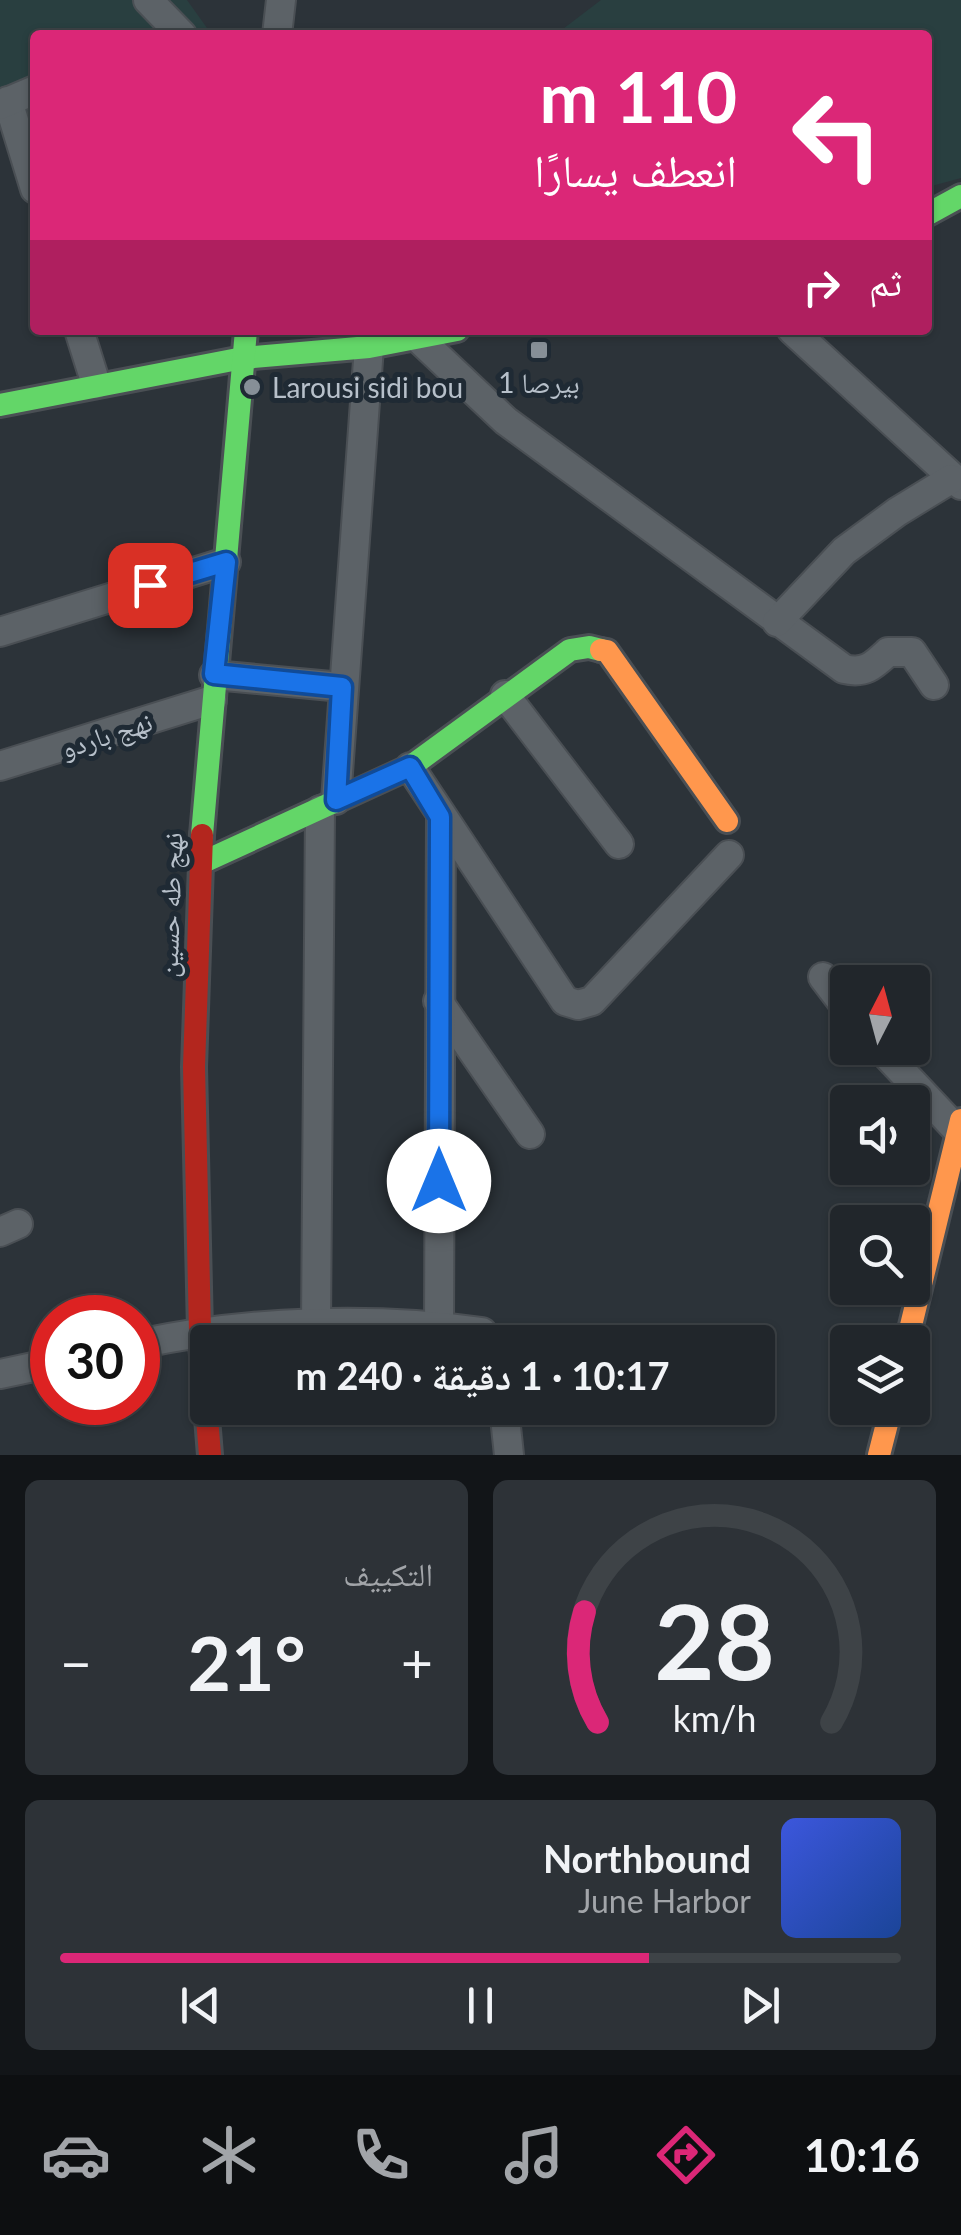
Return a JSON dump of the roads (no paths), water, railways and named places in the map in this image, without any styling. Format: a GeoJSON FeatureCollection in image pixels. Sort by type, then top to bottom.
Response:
{"type":"FeatureCollection","features":[{"type":"Feature","properties":{"kind":"street"},"geometry":{"type":"LineString","coordinates":[[148,0],[172,30]]}},
{"type":"Feature","properties":{"kind":"street"},"geometry":{"type":"LineString","coordinates":[[278,30],[281,0]]}},
{"type":"Feature","properties":{"kind":"street"},"geometry":{"type":"LineString","coordinates":[[30,92],[4,103],[30,175]]}},
{"type":"Feature","properties":{"kind":"street"},"geometry":{"type":"LineString","coordinates":[[932,212],[961,196]]}},
{"type":"Feature","properties":{"kind":"street"},"geometry":{"type":"LineString","coordinates":[[932,227],[961,224]]}},
{"type":"Feature","properties":{"kind":"street"},"geometry":{"type":"LineString","coordinates":[[81,335],[96,384]]}},
{"type":"Feature","properties":{"kind":"street","name":"نهج طه حسين"},"geometry":{"type":"LineString","coordinates":[[200,1325],[194,1067],[199,864],[245,335]]}},
{"type":"Feature","properties":{"kind":"street"},"geometry":{"type":"LineString","coordinates":[[0,405],[243,358],[369,348],[433,335]]}},
{"type":"Feature","properties":{"kind":"street"},"geometry":{"type":"LineString","coordinates":[[777,622],[844,551],[897,512],[956,482],[797,335]]}},
{"type":"Feature","properties":{"kind":"street"},"geometry":{"type":"LineString","coordinates":[[418,338],[506,421],[844,669],[857,672],[870,668],[888,652],[912,652],[934,685]]}},
{"type":"Feature","properties":{"kind":"street"},"geometry":{"type":"LineString","coordinates":[[316,1324],[328,805],[342,687],[369,348]]}},
{"type":"Feature","properties":{"kind":"street"},"geometry":{"type":"LineString","coordinates":[[0,632],[226,562]]}},
{"type":"Feature","properties":{"kind":"street"},"geometry":{"type":"LineString","coordinates":[[199,864],[410,767],[570,650],[589,647],[607,652],[728,820]]}},
{"type":"Feature","properties":{"kind":"street"},"geometry":{"type":"LineString","coordinates":[[213,687],[342,687]]}},
{"type":"Feature","properties":{"kind":"street","name":"نهج باردو"},"geometry":{"type":"LineString","coordinates":[[0,766],[213,687]]}},
{"type":"Feature","properties":{"kind":"street"},"geometry":{"type":"LineString","coordinates":[[504,695],[620,844]]}},
{"type":"Feature","properties":{"kind":"street"},"geometry":{"type":"LineString","coordinates":[[410,767],[565,1001],[578,1005],[592,1001],[729,855]]}},
{"type":"Feature","properties":{"kind":"street"},"geometry":{"type":"LineString","coordinates":[[439,1325],[440,817]]}},
{"type":"Feature","properties":{"kind":"street"},"geometry":{"type":"LineString","coordinates":[[823,976],[830,986]]}},
{"type":"Feature","properties":{"kind":"street"},"geometry":{"type":"LineString","coordinates":[[438,1001],[530,1134]]}},
{"type":"Feature","properties":{"kind":"street"},"geometry":{"type":"LineString","coordinates":[[898,1065],[960,1125],[910,1325]]}},
{"type":"Feature","properties":{"kind":"street"},"geometry":{"type":"LineString","coordinates":[[299,1325],[378,1325]]}},
{"type":"Feature","properties":{"kind":"street"},"geometry":{"type":"LineString","coordinates":[[160,1339],[190,1333]]}},
{"type":"Feature","properties":{"kind":"street"},"geometry":{"type":"LineString","coordinates":[[0,1374],[30,1367]]}},
{"type":"Feature","properties":{"kind":"street","name":"نهج طه حسين"},"geometry":{"type":"LineString","coordinates":[[208,1425],[210,1455]]}},
{"type":"Feature","properties":{"kind":"street"},"geometry":{"type":"LineString","coordinates":[[506,1425],[509,1455]]}},
{"type":"Feature","properties":{"kind":"street"},"geometry":{"type":"LineString","coordinates":[[886,1451],[889,1425]]}},
{"type":"Feature","properties":{"kind":"place","name":"بيرصا 1"},"geometry":{"type":"Point","coordinates":[539,350]}},
{"type":"Feature","properties":{"kind":"place","name":"Larousi sidi bou"},"geometry":{"type":"Point","coordinates":[252,387]}}]}
